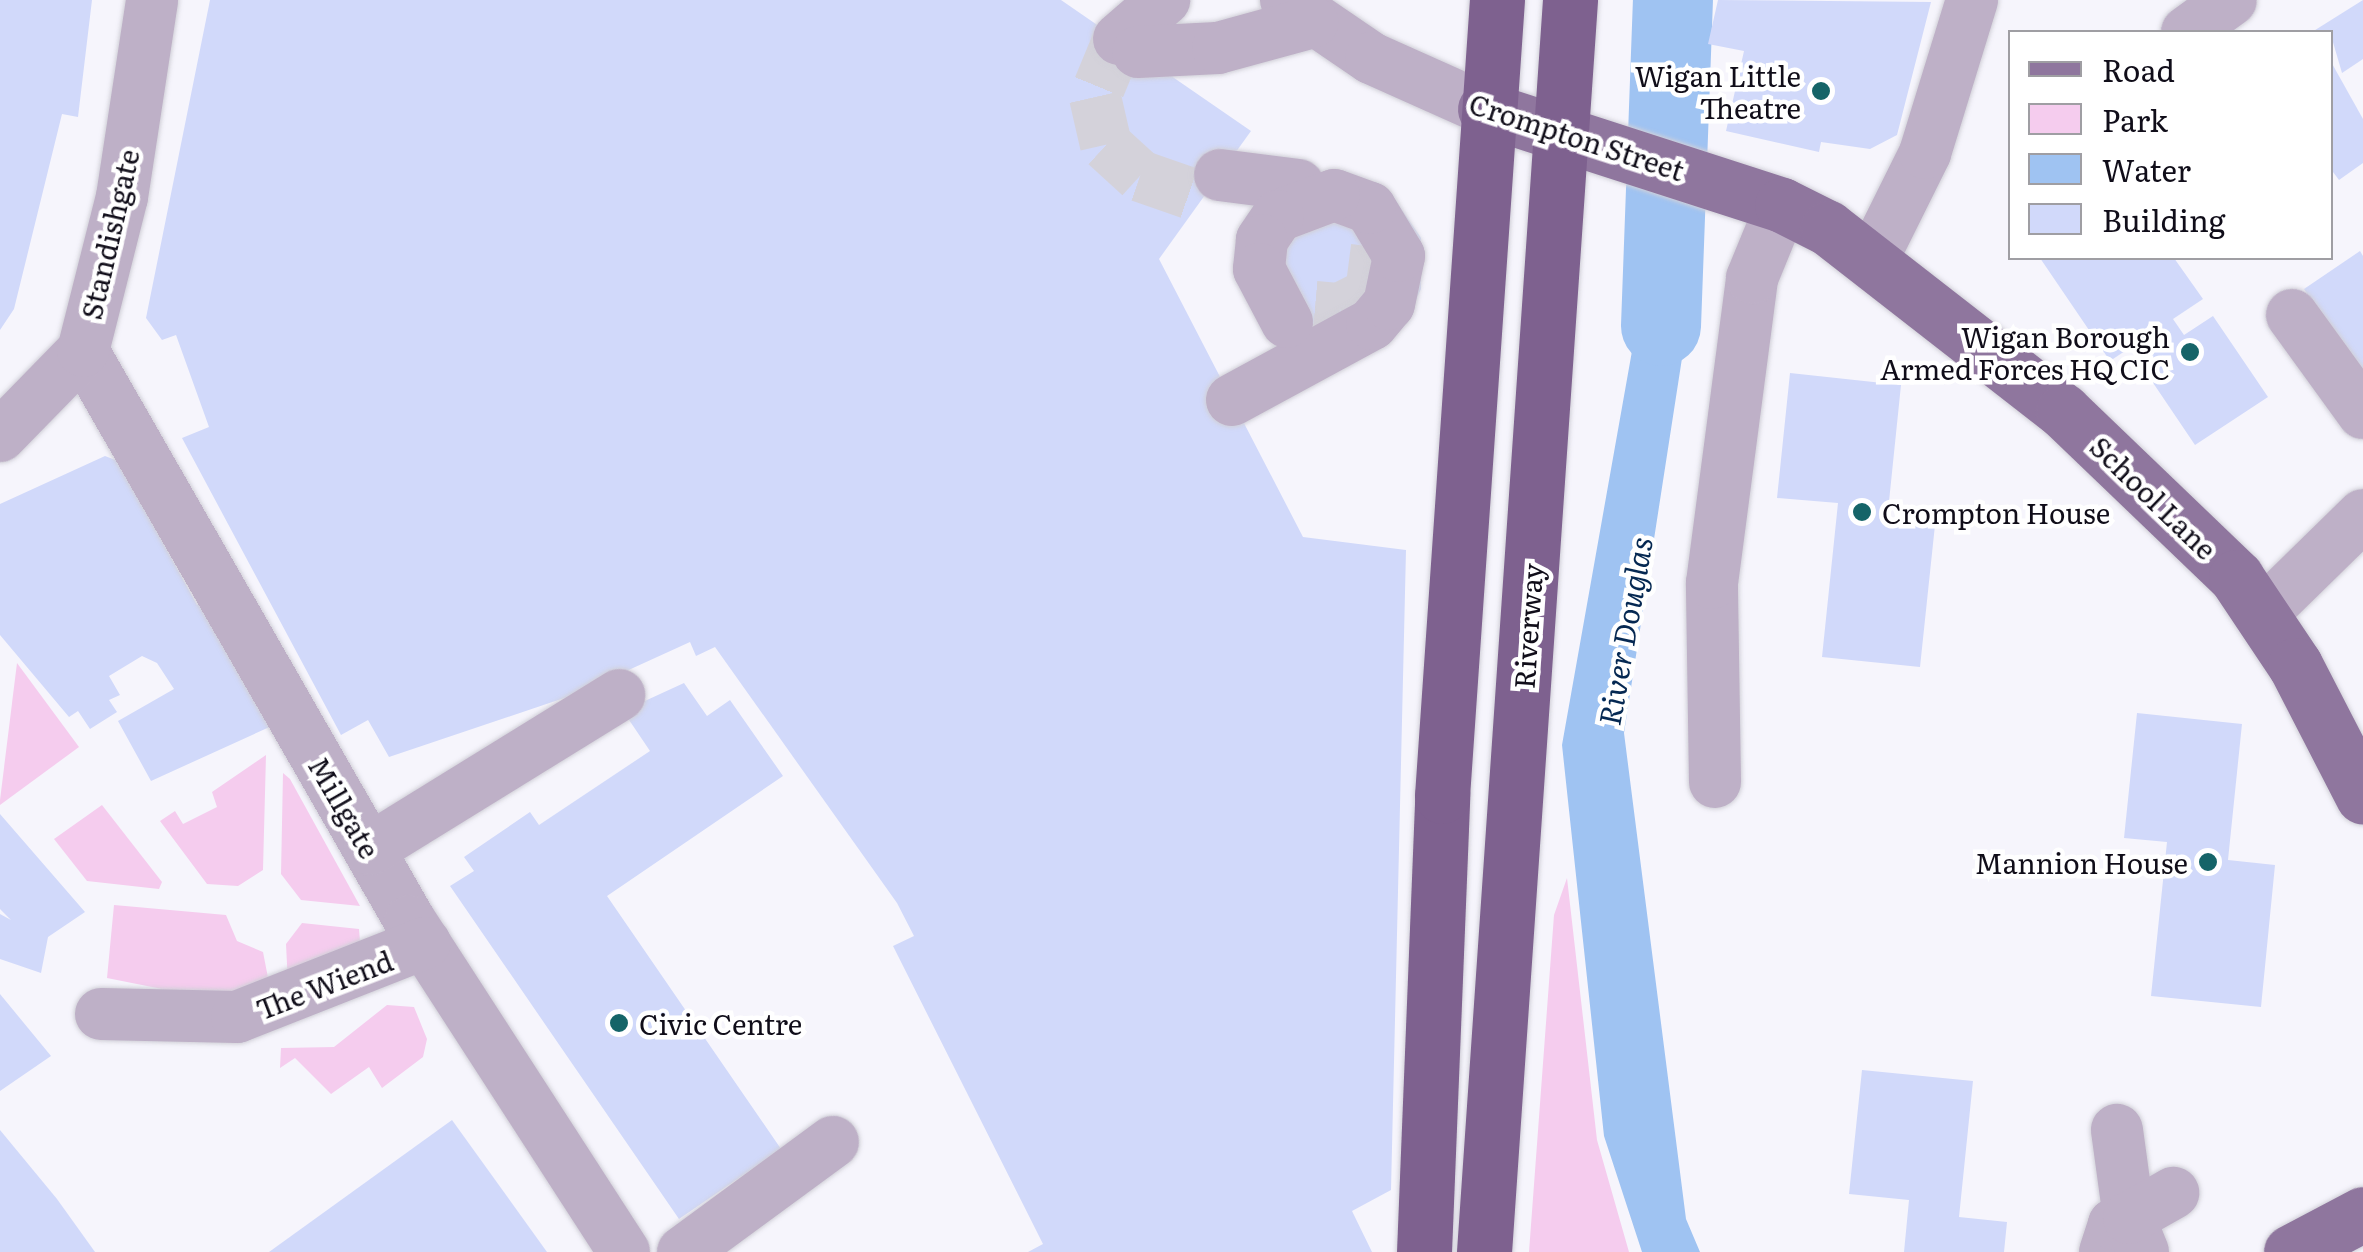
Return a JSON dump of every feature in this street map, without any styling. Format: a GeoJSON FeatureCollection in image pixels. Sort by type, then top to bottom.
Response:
{"type":"FeatureCollection","features":[{"type":"Feature","properties":{"kind":"highway"},"geometry":{"type":"LineString","coordinates":[[1424,1252],[1485,109],[1497,0]]}},
{"type":"Feature","properties":{"kind":"highway","name":"Riverway"},"geometry":{"type":"LineString","coordinates":[[1484,1252],[1570,0]]}},
{"type":"Feature","properties":{"kind":"main road","name":"Crompton Street"},"geometry":{"type":"LineString","coordinates":[[1485,109],[1782,204],[1871,262]]}},
{"type":"Feature","properties":{"kind":"main road","name":"School Lane"},"geometry":{"type":"LineString","coordinates":[[1871,262],[2063,411],[2201,538],[2263,613],[2363,797]]}},
{"type":"Feature","properties":{"kind":"main road"},"geometry":{"type":"LineString","coordinates":[[2290,1252],[2363,1214]]}},
{"type":"Feature","properties":{"kind":"street","name":"Standishgate"},"geometry":{"type":"LineString","coordinates":[[0,436],[82,351],[122,197],[152,0]]}},
{"type":"Feature","properties":{"kind":"street"},"geometry":{"type":"LineString","coordinates":[[1206,48],[1179,34],[1165,0],[1128,46],[1206,48],[1300,11]]}},
{"type":"Feature","properties":{"kind":"street"},"geometry":{"type":"LineString","coordinates":[[1871,262],[1925,152],[1972,0]]}},
{"type":"Feature","properties":{"kind":"street"},"geometry":{"type":"LineString","coordinates":[[2190,30],[2231,0]]}},
{"type":"Feature","properties":{"kind":"street","name":"Crompton Street"},"geometry":{"type":"LineString","coordinates":[[1300,11],[1485,109]]}},
{"type":"Feature","properties":{"kind":"street"},"geometry":{"type":"LineString","coordinates":[[1212,186],[1284,195]]}},
{"type":"Feature","properties":{"kind":"street"},"geometry":{"type":"LineString","coordinates":[[1226,388],[1372,324],[1389,304],[1399,256],[1370,208],[1334,195],[1278,216],[1262,240],[1260,269],[1301,315]]}},
{"type":"Feature","properties":{"kind":"street"},"geometry":{"type":"LineString","coordinates":[[1714,782],[1712,583],[1752,278],[1782,204]]}},
{"type":"Feature","properties":{"kind":"street"},"geometry":{"type":"LineString","coordinates":[[2292,315],[2363,412]]}},
{"type":"Feature","properties":{"kind":"street","name":"Millgate"},"geometry":{"type":"LineString","coordinates":[[82,351],[425,943],[624,1252]]}},
{"type":"Feature","properties":{"kind":"street"},"geometry":{"type":"LineString","coordinates":[[2263,613],[2363,515]]}},
{"type":"Feature","properties":{"kind":"street"},"geometry":{"type":"LineString","coordinates":[[370,849],[619,695]]}},
{"type":"Feature","properties":{"kind":"street","name":"The Wiend"},"geometry":{"type":"LineString","coordinates":[[101,1014],[237,1017],[425,943]]}},
{"type":"Feature","properties":{"kind":"street"},"geometry":{"type":"LineString","coordinates":[[2117,1130],[2138,1229]]}},
{"type":"Feature","properties":{"kind":"street"},"geometry":{"type":"LineString","coordinates":[[683,1252],[834,1142]]}},
{"type":"Feature","properties":{"kind":"green space"},"geometry":{"type":"Polygon","coordinates":[[[17,663],[79,747],[0,805],[0,800],[17,663]]]}},
{"type":"Feature","properties":{"kind":"green space"},"geometry":{"type":"Polygon","coordinates":[[[266,755],[263,870],[238,886],[207,884],[160,821],[175,811],[183,824],[217,807],[212,792],[266,755]]]}},
{"type":"Feature","properties":{"kind":"green space"},"geometry":{"type":"Polygon","coordinates":[[[283,773],[290,779],[360,906],[301,900],[281,874],[283,773]]]}},
{"type":"Feature","properties":{"kind":"green space"},"geometry":{"type":"Polygon","coordinates":[[[102,805],[162,882],[159,889],[87,881],[54,839],[102,805]]]}},
{"type":"Feature","properties":{"kind":"green space"},"geometry":{"type":"Polygon","coordinates":[[[1567,878],[1597,1140],[1629,1252],[1529,1252],[1554,915],[1567,878]]]}},
{"type":"Feature","properties":{"kind":"green space"},"geometry":{"type":"Polygon","coordinates":[[[114,905],[226,915],[237,941],[263,952],[270,988],[202,997],[107,978],[114,905]]]}},
{"type":"Feature","properties":{"kind":"green space"},"geometry":{"type":"Polygon","coordinates":[[[302,923],[359,929],[361,955],[288,984],[286,944],[302,923]]]}},
{"type":"Feature","properties":{"kind":"green space"},"geometry":{"type":"Polygon","coordinates":[[[387,1005],[414,1007],[427,1039],[423,1057],[382,1088],[369,1067],[331,1094],[295,1058],[280,1068],[281,1048],[334,1047],[387,1005]]]}},
{"type":"Feature","properties":{"kind":"water"},"geometry":{"type":"Polygon","coordinates":[[[1655,0],[1682,0],[1688,120],[1644,109],[1655,0]]]}},
{"type":"Feature","properties":{"kind":"water"},"geometry":{"type":"Polygon","coordinates":[[[1656,216],[1702,229],[1624,733],[1686,1219],[1700,1252],[1642,1252],[1604,1136],[1562,745],[1656,216]]]}},
{"type":"Feature","properties":{"kind":"building"},"geometry":{"type":"Polygon","coordinates":[[[0,0],[92,0],[78,117],[62,114],[14,309],[0,330],[0,0]]]}},
{"type":"Feature","properties":{"kind":"building"},"geometry":{"type":"Polygon","coordinates":[[[210,0],[1061,0],[1251,131],[1159,259],[1303,537],[1406,550],[1391,1190],[1352,1211],[1372,1252],[1028,1252],[1043,1244],[893,946],[914,936],[897,903],[715,647],[696,656],[690,642],[576,694],[389,757],[368,720],[341,735],[182,438],[209,427],[176,335],[162,340],[146,318],[210,0]]]}},
{"type":"Feature","properties":{"kind":"building","name":"Wigan Little Theatre"},"geometry":{"type":"Polygon","coordinates":[[[1718,0],[1931,2],[1897,135],[1870,149],[1821,142],[1819,152],[1726,131],[1744,51],[1708,44],[1718,0]]]}},
{"type":"Feature","properties":{"kind":"building"},"geometry":{"type":"Polygon","coordinates":[[[2363,0],[2363,59],[2342,73],[2333,30],[2315,30],[2363,0]]]}},
{"type":"Feature","properties":{"kind":"building"},"geometry":{"type":"Polygon","coordinates":[[[2333,65],[2363,119],[2363,163],[2339,180],[2333,172],[2333,65]]]}},
{"type":"Feature","properties":{"kind":"building"},"geometry":{"type":"Polygon","coordinates":[[[1392,195],[1421,238],[1421,289],[1410,312],[1321,351],[1252,237],[1392,195]]]}},
{"type":"Feature","properties":{"kind":"building"},"geometry":{"type":"Polygon","coordinates":[[[2360,251],[2363,256],[2363,377],[2304,289],[2360,251]]]}},
{"type":"Feature","properties":{"kind":"building","name":"Wigan Borough Armed Forces HQ CIC"},"geometry":{"type":"Polygon","coordinates":[[[2041,260],[2175,260],[2203,299],[2173,319],[2184,335],[2213,316],[2268,397],[2195,445],[2141,365],[2148,361],[2137,343],[2110,361],[2041,260]]]}},
{"type":"Feature","properties":{"kind":"building","name":"Crompton House"},"geometry":{"type":"Polygon","coordinates":[[[1790,373],[1901,385],[1887,521],[1935,525],[1920,667],[1822,657],[1838,503],[1777,498],[1790,373]]]}},
{"type":"Feature","properties":{"kind":"building"},"geometry":{"type":"Polygon","coordinates":[[[105,456],[118,461],[197,605],[209,602],[274,725],[151,781],[118,721],[174,689],[157,663],[142,656],[109,676],[120,695],[109,700],[117,712],[90,729],[78,711],[69,717],[0,635],[0,504],[105,456]]]}},
{"type":"Feature","properties":{"kind":"building","name":"Civic Centre"},"geometry":{"type":"Polygon","coordinates":[[[684,683],[707,716],[730,700],[783,776],[607,896],[781,1149],[679,1219],[450,886],[474,871],[464,857],[530,812],[539,825],[650,751],[623,711],[684,683]]]}},
{"type":"Feature","properties":{"kind":"building","name":"Mannion House"},"geometry":{"type":"Polygon","coordinates":[[[2137,713],[2242,724],[2228,860],[2275,865],[2261,1007],[2151,996],[2167,842],[2124,838],[2137,713]]]}},
{"type":"Feature","properties":{"kind":"building"},"geometry":{"type":"Polygon","coordinates":[[[0,814],[85,912],[48,937],[41,973],[0,959],[0,914],[11,920],[0,909],[0,814]]]}},
{"type":"Feature","properties":{"kind":"building"},"geometry":{"type":"Polygon","coordinates":[[[0,994],[51,1056],[0,1091],[0,994]]]}},
{"type":"Feature","properties":{"kind":"building"},"geometry":{"type":"Polygon","coordinates":[[[1862,1070],[1973,1081],[1959,1217],[2007,1222],[2004,1252],[1904,1252],[1909,1200],[1849,1194],[1862,1070]]]}},
{"type":"Feature","properties":{"kind":"building"},"geometry":{"type":"Polygon","coordinates":[[[452,1120],[547,1252],[269,1252],[452,1120]]]}},
{"type":"Feature","properties":{"kind":"building"},"geometry":{"type":"Polygon","coordinates":[[[0,1130],[57,1199],[95,1252],[0,1252],[0,1130]]]}},
{"type":"Feature","properties":{"kind":"waterway","name":"River Douglas"},"geometry":{"type":"LineString","coordinates":[[1661,326],[1673,0]]}},
{"type":"Feature","properties":{"kind":"tunnel"},"geometry":{"type":"LineString","coordinates":[[1119,39],[1095,97],[1106,145],[1140,176],[1203,198]]}},
{"type":"Feature","properties":{"kind":"tunnel"},"geometry":{"type":"LineString","coordinates":[[1315,307],[1340,309],[1371,293],[1377,247]]}},
{"type":"Feature","properties":{"kind":"place","name":"Wigan Little Theatre"},"geometry":{"type":"Point","coordinates":[1821,91]}},
{"type":"Feature","properties":{"kind":"place","name":"Wigan Borough Armed Forces HQ CIC"},"geometry":{"type":"Point","coordinates":[2190,352]}},
{"type":"Feature","properties":{"kind":"place","name":"Crompton House"},"geometry":{"type":"Point","coordinates":[1862,512]}},
{"type":"Feature","properties":{"kind":"place","name":"Mannion House"},"geometry":{"type":"Point","coordinates":[2208,862]}},
{"type":"Feature","properties":{"kind":"place","name":"Civic Centre"},"geometry":{"type":"Point","coordinates":[619,1023]}}]}
